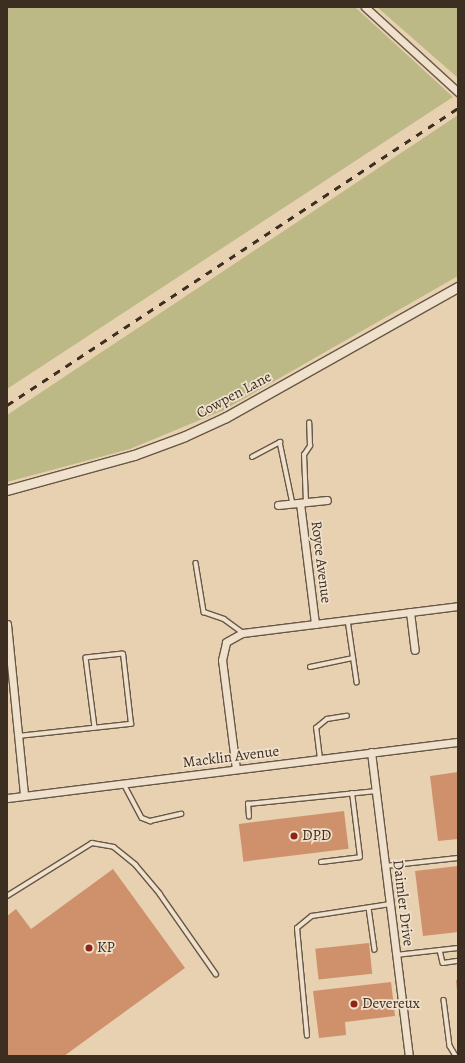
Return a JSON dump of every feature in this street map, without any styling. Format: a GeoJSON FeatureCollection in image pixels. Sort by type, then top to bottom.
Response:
{"type":"FeatureCollection","features":[{"type":"Feature","properties":{"kind":"street"},"geometry":{"type":"LineString","coordinates":[[365,7],[458,92]]}},
{"type":"Feature","properties":{"kind":"street","name":"Cowpen Lane"},"geometry":{"type":"LineString","coordinates":[[7,490],[134,455],[184,436],[226,417],[458,287]]}},
{"type":"Feature","properties":{"kind":"street","name":"Royce Avenue"},"geometry":{"type":"LineString","coordinates":[[278,505],[327,500]]}},
{"type":"Feature","properties":{"kind":"street","name":"Royce Avenue"},"geometry":{"type":"LineString","coordinates":[[300,503],[315,624]]}},
{"type":"Feature","properties":{"kind":"street","name":"Royce Avenue"},"geometry":{"type":"LineString","coordinates":[[236,770],[222,660],[226,642],[242,633],[458,606]]}},
{"type":"Feature","properties":{"kind":"street"},"geometry":{"type":"LineString","coordinates":[[410,612],[415,650]]}},
{"type":"Feature","properties":{"kind":"street"},"geometry":{"type":"LineString","coordinates":[[7,624],[24,795]]}},
{"type":"Feature","properties":{"kind":"street","name":"Macklin Avenue"},"geometry":{"type":"LineString","coordinates":[[7,798],[458,742]]}},
{"type":"Feature","properties":{"kind":"street","name":"Daimler Drive"},"geometry":{"type":"LineString","coordinates":[[371,752],[409,1056]]}},
{"type":"Feature","properties":{"kind":"lane"},"geometry":{"type":"LineString","coordinates":[[300,503],[304,455],[310,446],[309,422]]}},
{"type":"Feature","properties":{"kind":"lane"},"geometry":{"type":"LineString","coordinates":[[252,457],[280,442],[300,503]]}},
{"type":"Feature","properties":{"kind":"lane"},"geometry":{"type":"LineString","coordinates":[[196,563],[204,612],[224,619],[242,633]]}},
{"type":"Feature","properties":{"kind":"lane"},"geometry":{"type":"LineString","coordinates":[[348,620],[357,682]]}},
{"type":"Feature","properties":{"kind":"lane"},"geometry":{"type":"LineString","coordinates":[[18,736],[95,728],[131,724],[123,654],[86,658],[95,728]]}},
{"type":"Feature","properties":{"kind":"lane"},"geometry":{"type":"LineString","coordinates":[[310,667],[354,658]]}},
{"type":"Feature","properties":{"kind":"lane"},"geometry":{"type":"LineString","coordinates":[[320,759],[316,728],[327,719],[347,716]]}},
{"type":"Feature","properties":{"kind":"lane"},"geometry":{"type":"LineString","coordinates":[[123,783],[142,818],[150,821],[181,814]]}},
{"type":"Feature","properties":{"kind":"lane"},"geometry":{"type":"LineString","coordinates":[[249,818],[248,804],[376,791]]}},
{"type":"Feature","properties":{"kind":"lane"},"geometry":{"type":"LineString","coordinates":[[320,862],[360,857],[352,793]]}},
{"type":"Feature","properties":{"kind":"lane"},"geometry":{"type":"LineString","coordinates":[[7,896],[92,843],[114,847],[141,871],[216,974]]}},
{"type":"Feature","properties":{"kind":"lane"},"geometry":{"type":"LineString","coordinates":[[385,866],[458,858]]}},
{"type":"Feature","properties":{"kind":"lane"},"geometry":{"type":"LineString","coordinates":[[307,1036],[297,928],[312,916],[390,904]]}},
{"type":"Feature","properties":{"kind":"lane"},"geometry":{"type":"LineString","coordinates":[[369,908],[375,950]]}},
{"type":"Feature","properties":{"kind":"lane"},"geometry":{"type":"LineString","coordinates":[[396,955],[458,948]]}},
{"type":"Feature","properties":{"kind":"lane"},"geometry":{"type":"LineString","coordinates":[[440,950],[443,963],[458,961]]}},
{"type":"Feature","properties":{"kind":"lane"},"geometry":{"type":"LineString","coordinates":[[444,1000],[450,1046],[456,1056]]}},
{"type":"Feature","properties":{"kind":"shaded area"},"geometry":{"type":"Polygon","coordinates":[[[7,7],[355,7],[453,97],[7,389],[7,7]]]}},
{"type":"Feature","properties":{"kind":"shaded area"},"geometry":{"type":"Polygon","coordinates":[[[377,7],[458,7],[458,78],[377,7]]]}},
{"type":"Feature","properties":{"kind":"shaded area"},"geometry":{"type":"Polygon","coordinates":[[[458,115],[458,276],[224,410],[130,449],[7,482],[7,415],[458,115]]]}},
{"type":"Feature","properties":{"kind":"building"},"geometry":{"type":"Polygon","coordinates":[[[458,772],[458,839],[438,841],[430,776],[458,772]]]}},
{"type":"Feature","properties":{"kind":"building","name":"DPD"},"geometry":{"type":"Polygon","coordinates":[[[344,811],[349,849],[243,862],[239,824],[344,811]]]}},
{"type":"Feature","properties":{"kind":"building"},"geometry":{"type":"Polygon","coordinates":[[[458,866],[458,932],[423,936],[415,871],[458,866]]]}},
{"type":"Feature","properties":{"kind":"building","name":"KP"},"geometry":{"type":"Polygon","coordinates":[[[113,869],[185,968],[64,1056],[7,1056],[7,916],[16,909],[31,929],[113,869]]]}},
{"type":"Feature","properties":{"kind":"building","name":"Devereux"},"geometry":{"type":"Polygon","coordinates":[[[369,943],[372,974],[319,979],[315,949],[369,943]]]}},
{"type":"Feature","properties":{"kind":"building"},"geometry":{"type":"Polygon","coordinates":[[[456,980],[458,980],[458,991],[457,991],[456,980]]]}},
{"type":"Feature","properties":{"kind":"building","name":"Devereux"},"geometry":{"type":"Polygon","coordinates":[[[391,982],[395,1016],[345,1022],[346,1035],[319,1038],[313,991],[391,982]]]}},
{"type":"Feature","properties":{"kind":"railway"},"geometry":{"type":"LineString","coordinates":[[7,405],[458,108]]}},
{"type":"Feature","properties":{"kind":"place","name":"DPD"},"geometry":{"type":"Point","coordinates":[294,836]}},
{"type":"Feature","properties":{"kind":"place","name":"KP"},"geometry":{"type":"Point","coordinates":[89,948]}},
{"type":"Feature","properties":{"kind":"place","name":"Devereux"},"geometry":{"type":"Point","coordinates":[354,1004]}}]}
